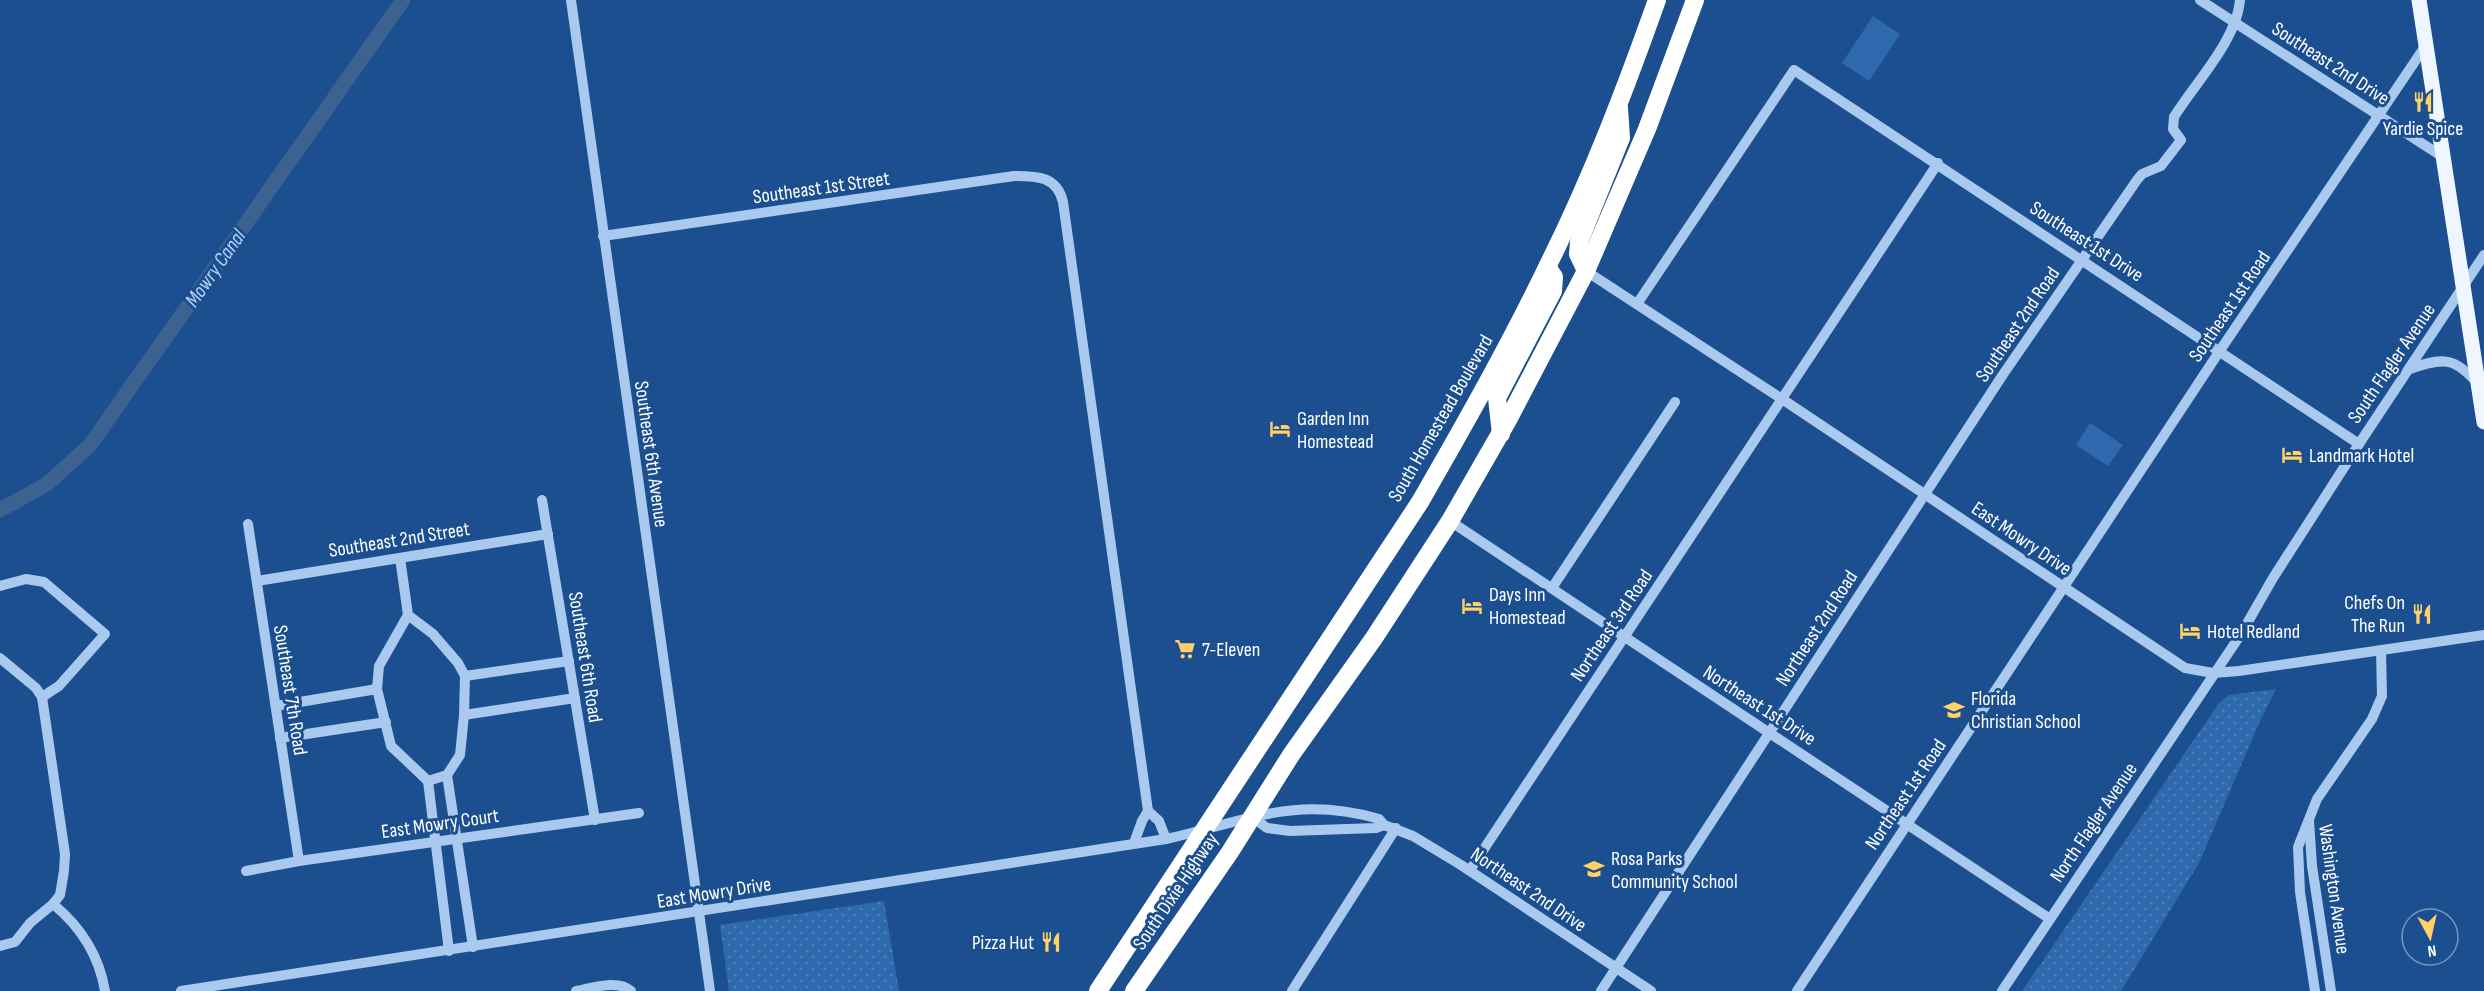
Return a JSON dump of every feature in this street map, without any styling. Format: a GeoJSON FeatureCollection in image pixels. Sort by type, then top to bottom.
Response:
{"type":"FeatureCollection","features":[{"type":"Feature","properties":{"kind":"highway","name":"South Homestead Boulevard"},"geometry":{"type":"LineString","coordinates":[[1205,829],[1420,502],[1498,364],[1586,183],[1657,0]]}},
{"type":"Feature","properties":{"kind":"highway"},"geometry":{"type":"LineString","coordinates":[[1252,817],[1292,755],[1374,638],[1450,520],[1500,434],[1586,271],[1651,119],[1695,0]]}},
{"type":"Feature","properties":{"kind":"highway"},"geometry":{"type":"LineString","coordinates":[[1586,271],[1578,254],[1579,242],[1622,138],[1618,103]]}},
{"type":"Feature","properties":{"kind":"highway"},"geometry":{"type":"LineString","coordinates":[[1500,434],[1497,398],[1552,291],[1554,277],[1547,267]]}},
{"type":"Feature","properties":{"kind":"highway","name":"South Dixie Highway"},"geometry":{"type":"LineString","coordinates":[[1136,990],[1252,817]]}},
{"type":"Feature","properties":{"kind":"highway","name":"South Dixie Highway"},"geometry":{"type":"LineString","coordinates":[[1098,991],[1205,829]]}},
{"type":"Feature","properties":{"kind":"main road"},"geometry":{"type":"LineString","coordinates":[[2419,0],[2484,422]]}},
{"type":"Feature","properties":{"kind":"street","name":"Southeast 6th Avenue"},"geometry":{"type":"LineString","coordinates":[[571,0],[710,991]]}},
{"type":"Feature","properties":{"kind":"street","name":"Southeast 2nd Drive"},"geometry":{"type":"LineString","coordinates":[[2200,0],[2443,157]]}},
{"type":"Feature","properties":{"kind":"street","name":"Southeast 2nd Road"},"geometry":{"type":"LineString","coordinates":[[1925,495],[2002,376],[2137,180],[2142,174],[2161,166],[2181,140],[2173,129],[2174,117],[2235,23],[2240,0]]}},
{"type":"Feature","properties":{"kind":"street","name":"Southeast 1st Road"},"geometry":{"type":"LineString","coordinates":[[2065,588],[2219,352],[2426,45]]}},
{"type":"Feature","properties":{"kind":"street","name":"Southeast 1st Drive"},"geometry":{"type":"LineString","coordinates":[[1637,304],[1794,70],[1938,163],[2359,444]]}},
{"type":"Feature","properties":{"kind":"street","name":"Northeast 3rd Road"},"geometry":{"type":"LineString","coordinates":[[1470,870],[1938,163]]}},
{"type":"Feature","properties":{"kind":"street","name":"Southeast 1st Street"},"geometry":{"type":"LineString","coordinates":[[603,236],[1014,176],[1044,177],[1057,187],[1063,202],[1148,811]]}},
{"type":"Feature","properties":{"kind":"street","name":"South Flagler Avenue"},"geometry":{"type":"LineString","coordinates":[[2213,673],[2241,634],[2273,578],[2484,255]]}},
{"type":"Feature","properties":{"kind":"street","name":"East Mowry Drive"},"geometry":{"type":"LineString","coordinates":[[1586,271],[2184,668],[2213,673],[2484,634]]}},
{"type":"Feature","properties":{"kind":"street"},"geometry":{"type":"LineString","coordinates":[[2410,369],[2434,361],[2448,361],[2464,368],[2478,384]]}},
{"type":"Feature","properties":{"kind":"street"},"geometry":{"type":"LineString","coordinates":[[1552,588],[1675,402]]}},
{"type":"Feature","properties":{"kind":"street","name":"Northeast 2nd Road"},"geometry":{"type":"LineString","coordinates":[[1601,991],[1925,495]]}},
{"type":"Feature","properties":{"kind":"street","name":"Southeast 6th Road"},"geometry":{"type":"LineString","coordinates":[[542,500],[595,820]]}},
{"type":"Feature","properties":{"kind":"street","name":"Northeast 1st Drive"},"geometry":{"type":"LineString","coordinates":[[1450,520],[2050,920]]}},
{"type":"Feature","properties":{"kind":"street","name":"Southeast 7th Road"},"geometry":{"type":"LineString","coordinates":[[248,524],[299,861]]}},
{"type":"Feature","properties":{"kind":"street","name":"Southeast 2nd Street"},"geometry":{"type":"LineString","coordinates":[[257,581],[548,534]]}},
{"type":"Feature","properties":{"kind":"street"},"geometry":{"type":"LineString","coordinates":[[400,558],[408,615],[379,666],[377,689],[392,746],[428,781],[449,951]]}},
{"type":"Feature","properties":{"kind":"street"},"geometry":{"type":"LineString","coordinates":[[0,586],[26,579],[44,582],[105,634],[59,686],[42,697]]}},
{"type":"Feature","properties":{"kind":"street","name":"Northeast 1st Road"},"geometry":{"type":"LineString","coordinates":[[1797,991],[2065,588]]}},
{"type":"Feature","properties":{"kind":"street"},"geometry":{"type":"LineString","coordinates":[[408,615],[433,634],[458,663],[465,676],[460,755],[447,775],[428,781]]}},
{"type":"Feature","properties":{"kind":"street"},"geometry":{"type":"LineString","coordinates":[[2309,817],[2328,780],[2372,719],[2382,696],[2381,650]]}},
{"type":"Feature","properties":{"kind":"street"},"geometry":{"type":"LineString","coordinates":[[0,658],[36,687],[42,697],[65,854],[60,895],[53,904],[30,923],[15,942],[0,946]]}},
{"type":"Feature","properties":{"kind":"street"},"geometry":{"type":"LineString","coordinates":[[465,676],[569,661]]}},
{"type":"Feature","properties":{"kind":"street","name":"North Flagler Avenue"},"geometry":{"type":"LineString","coordinates":[[2002,991],[2213,673]]}},
{"type":"Feature","properties":{"kind":"street"},"geometry":{"type":"LineString","coordinates":[[276,706],[377,689]]}},
{"type":"Feature","properties":{"kind":"street"},"geometry":{"type":"LineString","coordinates":[[464,715],[575,698]]}},
{"type":"Feature","properties":{"kind":"street"},"geometry":{"type":"LineString","coordinates":[[280,738],[386,722]]}},
{"type":"Feature","properties":{"kind":"street"},"geometry":{"type":"LineString","coordinates":[[447,775],[473,947]]}},
{"type":"Feature","properties":{"kind":"street","name":"Northeast 2nd Drive"},"geometry":{"type":"LineString","coordinates":[[1252,817],[1290,809],[1329,808],[1379,819],[1384,825]]}},
{"type":"Feature","properties":{"kind":"street"},"geometry":{"type":"LineString","coordinates":[[1134,843],[1142,820],[1148,811],[1159,821],[1166,838]]}},
{"type":"Feature","properties":{"kind":"street","name":"East Mowry Court"},"geometry":{"type":"LineString","coordinates":[[246,871],[299,861],[639,813]]}},
{"type":"Feature","properties":{"kind":"street","name":"East Mowry Drive"},"geometry":{"type":"LineString","coordinates":[[181,991],[699,913],[1166,838],[1252,817]]}},
{"type":"Feature","properties":{"kind":"street","name":"Northeast 2nd Drive"},"geometry":{"type":"LineString","coordinates":[[1252,817],[1267,828],[1290,831],[1376,828],[1384,825],[1396,828],[1470,870],[1651,991]]}},
{"type":"Feature","properties":{"kind":"street","name":"Washington Avenue"},"geometry":{"type":"LineString","coordinates":[[2309,817],[2298,847],[2298,868],[2315,991]]}},
{"type":"Feature","properties":{"kind":"street","name":"Washington Avenue"},"geometry":{"type":"LineString","coordinates":[[2309,817],[2312,866],[2331,991]]}},
{"type":"Feature","properties":{"kind":"street"},"geometry":{"type":"LineString","coordinates":[[1292,991],[1396,828]]}},
{"type":"Feature","properties":{"kind":"street"},"geometry":{"type":"LineString","coordinates":[[53,904],[85,937],[103,980],[105,991]]}},
{"type":"Feature","properties":{"kind":"street"},"geometry":{"type":"LineString","coordinates":[[576,991],[617,985],[627,987],[631,991]]}},
{"type":"Feature","properties":{"kind":"shaded area"},"geometry":{"type":"Polygon","coordinates":[[[1873,16],[1900,34],[1869,81],[1842,63],[1873,16]]]}},
{"type":"Feature","properties":{"kind":"shaded area"},"geometry":{"type":"Polygon","coordinates":[[[2090,423],[2123,445],[2108,466],[2076,445],[2090,423]]]}},
{"type":"Feature","properties":{"kind":"shaded area"},"geometry":{"type":"Polygon","coordinates":[[[2276,689],[2199,863],[2121,991],[2022,991],[2219,703],[2229,695],[2276,689]]]}},
{"type":"Feature","properties":{"kind":"shaded area"},"geometry":{"type":"Polygon","coordinates":[[[884,901],[899,991],[729,991],[720,925],[884,901]]]}},
{"type":"Feature","properties":{"kind":"waterway","name":"Mowry Canal"},"geometry":{"type":"LineString","coordinates":[[0,510],[47,484],[90,445],[403,0]]}},
{"type":"Feature","properties":{"kind":"place","name":"Yardie Spice"},"geometry":{"type":"Point","coordinates":[2423,102]}},
{"type":"Feature","properties":{"kind":"place","name":"Garden Inn Homestead"},"geometry":{"type":"Point","coordinates":[1280,429]}},
{"type":"Feature","properties":{"kind":"place","name":"Landmark Hotel"},"geometry":{"type":"Point","coordinates":[2292,455]}},
{"type":"Feature","properties":{"kind":"place","name":"Days Inn Homestead"},"geometry":{"type":"Point","coordinates":[1472,606]}},
{"type":"Feature","properties":{"kind":"place","name":"Chefs On The Run"},"geometry":{"type":"Point","coordinates":[2422,614]}},
{"type":"Feature","properties":{"kind":"place","name":"Hotel Redland"},"geometry":{"type":"Point","coordinates":[2190,631]}},
{"type":"Feature","properties":{"kind":"place","name":"7-Eleven"},"geometry":{"type":"Point","coordinates":[1185,649]}},
{"type":"Feature","properties":{"kind":"place","name":"Florida Christian School"},"geometry":{"type":"Point","coordinates":[1954,710]}},
{"type":"Feature","properties":{"kind":"place","name":"Rosa Parks Community School"},"geometry":{"type":"Point","coordinates":[1594,869]}},
{"type":"Feature","properties":{"kind":"place","name":"Pizza Hut"},"geometry":{"type":"Point","coordinates":[1051,942]}}]}
